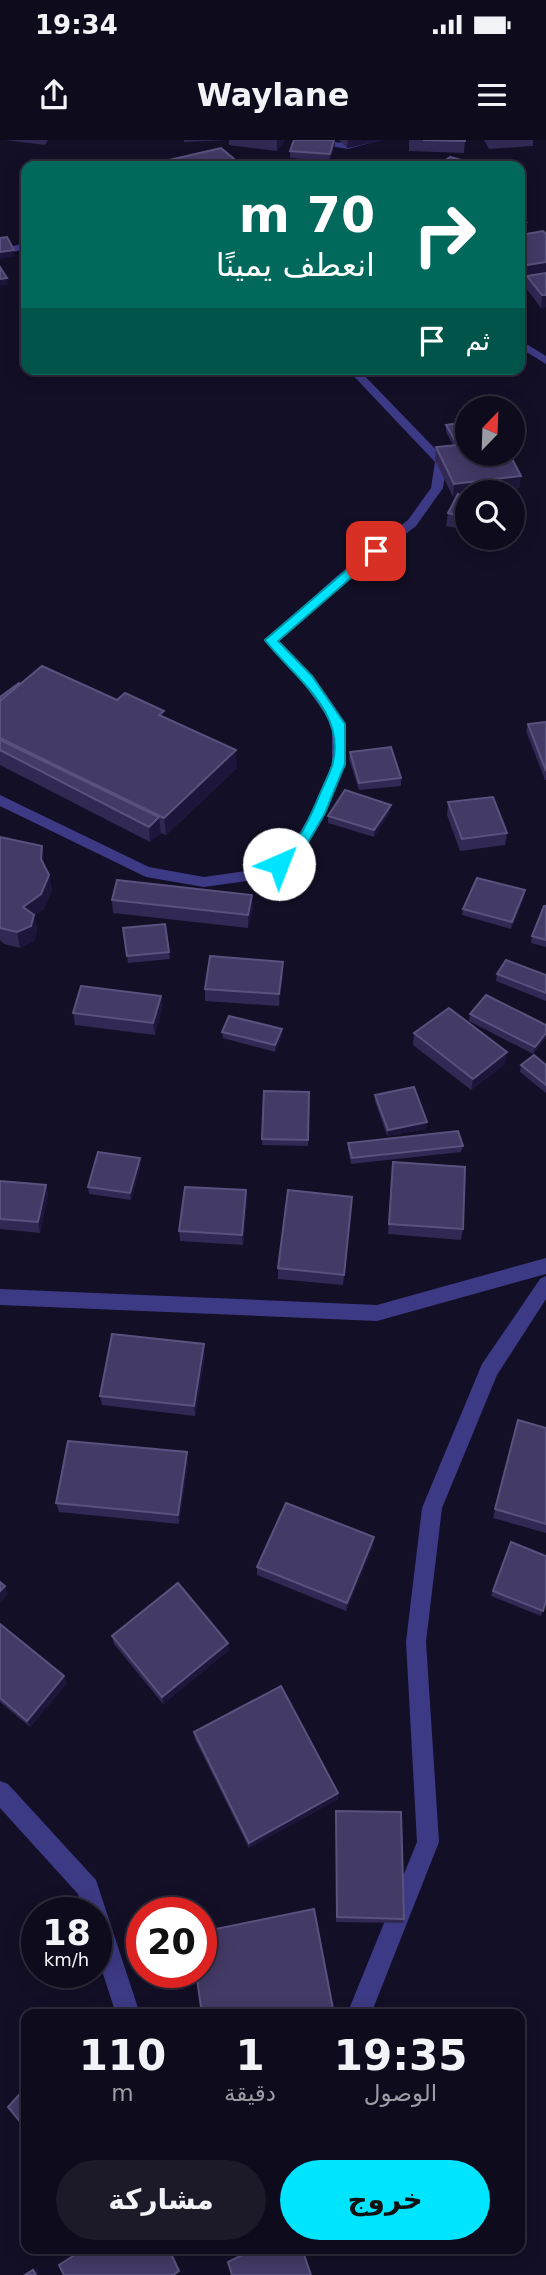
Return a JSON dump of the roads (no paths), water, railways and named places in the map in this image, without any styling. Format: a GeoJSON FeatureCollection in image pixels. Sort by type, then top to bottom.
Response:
{"type":"FeatureCollection","features":[{"type":"Feature","properties":{"kind":"street"},"geometry":{"type":"LineString","coordinates":[[298,140],[348,146],[376,140]]}},
{"type":"Feature","properties":{"kind":"street"},"geometry":{"type":"LineString","coordinates":[[0,251],[21,247]]}},
{"type":"Feature","properties":{"kind":"street"},"geometry":{"type":"LineString","coordinates":[[525,347],[546,361]]}},
{"type":"Feature","properties":{"kind":"street"},"geometry":{"type":"LineString","coordinates":[[0,800],[146,872],[204,882],[264,874],[294,855],[318,813],[339,764],[339,724],[308,679],[271,640],[341,579],[412,523],[437,488],[441,461],[358,375]]}},
{"type":"Feature","properties":{"kind":"street"},"geometry":{"type":"LineString","coordinates":[[0,1297],[377,1313],[546,1266]]}},
{"type":"Feature","properties":{"kind":"street"},"geometry":{"type":"LineString","coordinates":[[361,2009],[428,1842],[416,1642],[432,1508],[489,1370],[546,1284]]}},
{"type":"Feature","properties":{"kind":"street"},"geometry":{"type":"LineString","coordinates":[[0,1792],[88,1888],[91,1897]]}},
{"type":"Feature","properties":{"kind":"street"},"geometry":{"type":"LineString","coordinates":[[112,1964],[126,2009]]}}]}
